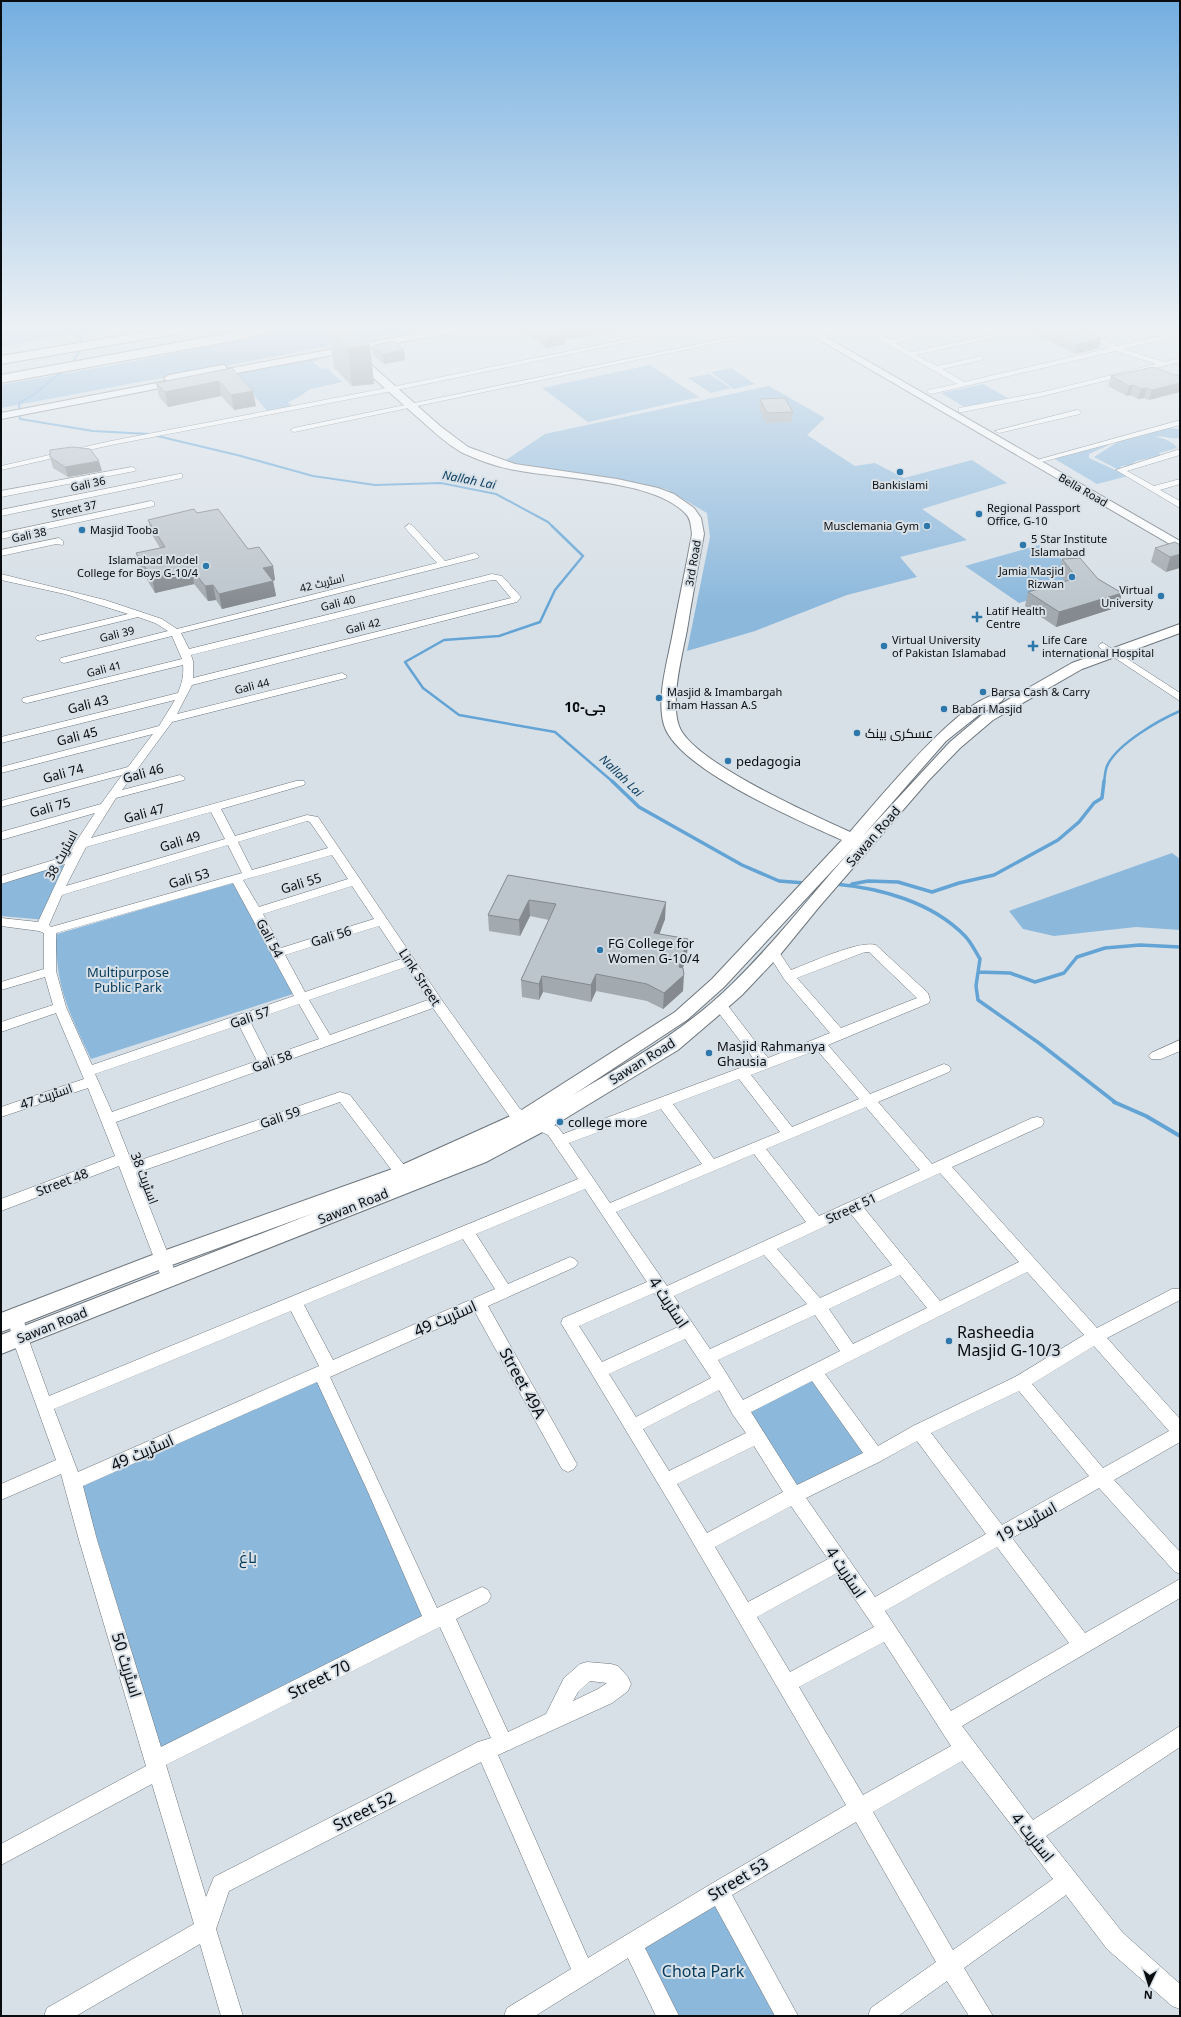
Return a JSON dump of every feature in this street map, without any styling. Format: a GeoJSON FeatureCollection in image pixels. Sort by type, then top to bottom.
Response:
{"type":"FeatureCollection","features":[{"type":"Feature","properties":{"kind":"main road","name":"3rd Road"},"geometry":{"type":"LineString","coordinates":[[428,419],[453,442],[480,457],[515,467],[617,482],[654,490],[670,496],[690,511],[695,518],[698,534],[668,699],[672,727],[682,743],[714,769],[766,798],[859,842]]}},
{"type":"Feature","properties":{"kind":"main road","name":"Bella Road"},"geometry":{"type":"LineString","coordinates":[[971,419],[1034,462],[1180,546]]}},
{"type":"Feature","properties":{"kind":"main road","name":"Bella Road"},"geometry":{"type":"LineString","coordinates":[[975,419],[999,431],[1180,536]]}},
{"type":"Feature","properties":{"kind":"main road"},"geometry":{"type":"LineString","coordinates":[[1153,531],[1166,528]]}},
{"type":"Feature","properties":{"kind":"main road","name":"Sawan Road"},"geometry":{"type":"LineString","coordinates":[[1,1345],[479,1157],[533,1121],[680,1016],[718,983],[781,914],[859,842],[955,745],[988,717],[1108,649],[1180,618]]}},
{"type":"Feature","properties":{"kind":"main road","name":"Sawan Road"},"geometry":{"type":"LineString","coordinates":[[1108,649],[1180,628]]}},
{"type":"Feature","properties":{"kind":"main road","name":"Sawan Road"},"geometry":{"type":"LineString","coordinates":[[9,1320],[162,1260],[402,1172],[469,1144],[533,1121],[671,1045],[736,991],[773,952],[798,922],[859,842]]}},
{"type":"Feature","properties":{"kind":"street"},"geometry":{"type":"LineString","coordinates":[[1,468],[111,443],[236,419]]}},
{"type":"Feature","properties":{"kind":"street"},"geometry":{"type":"LineString","coordinates":[[294,430],[348,419]]}},
{"type":"Feature","properties":{"kind":"street"},"geometry":{"type":"LineString","coordinates":[[999,431],[1048,419]]}},
{"type":"Feature","properties":{"kind":"street"},"geometry":{"type":"LineString","coordinates":[[1034,462],[1180,423]]}},
{"type":"Feature","properties":{"kind":"street"},"geometry":{"type":"LineString","coordinates":[[1180,452],[1120,470],[1180,504]]}},
{"type":"Feature","properties":{"kind":"street"},"geometry":{"type":"LineString","coordinates":[[1,494],[132,468]]}},
{"type":"Feature","properties":{"kind":"street","name":"Gali 36"},"geometry":{"type":"LineString","coordinates":[[1,513],[179,476]]}},
{"type":"Feature","properties":{"kind":"street"},"geometry":{"type":"LineString","coordinates":[[1153,489],[1180,481]]}},
{"type":"Feature","properties":{"kind":"street","name":"Street 37"},"geometry":{"type":"LineString","coordinates":[[1,536],[151,504]]}},
{"type":"Feature","properties":{"kind":"street"},"geometry":{"type":"LineString","coordinates":[[409,527],[443,564]]}},
{"type":"Feature","properties":{"kind":"street","name":"Gali 38"},"geometry":{"type":"LineString","coordinates":[[1,553],[59,541],[60,543]]}},
{"type":"Feature","properties":{"kind":"street","name":"اسٹریٹ 42"},"geometry":{"type":"LineString","coordinates":[[175,633],[475,556]]}},
{"type":"Feature","properties":{"kind":"street"},"geometry":{"type":"LineString","coordinates":[[1,577],[52,587],[103,601],[165,624],[175,633],[186,657]]}},
{"type":"Feature","properties":{"kind":"street","name":"Gali 40"},"geometry":{"type":"LineString","coordinates":[[186,657],[496,577]]}},
{"type":"Feature","properties":{"kind":"street","name":"Gali 42"},"geometry":{"type":"LineString","coordinates":[[187,683],[514,600],[516,597],[496,577]]}},
{"type":"Feature","properties":{"kind":"street"},"geometry":{"type":"LineString","coordinates":[[40,638],[138,614]]}},
{"type":"Feature","properties":{"kind":"street","name":"Gali 39"},"geometry":{"type":"LineString","coordinates":[[64,660],[175,633]]}},
{"type":"Feature","properties":{"kind":"street"},"geometry":{"type":"LineString","coordinates":[[1108,649],[1180,698]]}},
{"type":"Feature","properties":{"kind":"street","name":"اسٹریٹ 38"},"geometry":{"type":"LineString","coordinates":[[170,1279],[108,1119],[60,1008],[50,971],[46,929],[57,893],[80,845],[109,801],[164,724],[182,695],[187,683],[189,672],[186,657]]}},
{"type":"Feature","properties":{"kind":"street","name":"Gali 41"},"geometry":{"type":"LineString","coordinates":[[27,700],[186,657]]}},
{"type":"Feature","properties":{"kind":"street","name":"Gali 44"},"geometry":{"type":"LineString","coordinates":[[164,724],[342,676]]}},
{"type":"Feature","properties":{"kind":"street","name":"Gali 43"},"geometry":{"type":"LineString","coordinates":[[1,740],[182,695]]}},
{"type":"Feature","properties":{"kind":"street","name":"Gali 45"},"geometry":{"type":"LineString","coordinates":[[1,770],[164,724]]}},
{"type":"Feature","properties":{"kind":"street","name":"Gali 74"},"geometry":{"type":"LineString","coordinates":[[1,804],[133,769]]}},
{"type":"Feature","properties":{"kind":"street","name":"Gali 46"},"geometry":{"type":"LineString","coordinates":[[109,801],[180,778]]}},
{"type":"Feature","properties":{"kind":"street","name":"Gali 47"},"geometry":{"type":"LineString","coordinates":[[80,845],[300,783]]}},
{"type":"Feature","properties":{"kind":"street","name":"Gali 75"},"geometry":{"type":"LineString","coordinates":[[1,836],[109,801]]}},
{"type":"Feature","properties":{"kind":"street"},"geometry":{"type":"LineString","coordinates":[[214,808],[249,875]]}},
{"type":"Feature","properties":{"kind":"street","name":"Gali 49"},"geometry":{"type":"LineString","coordinates":[[57,893],[311,817]]}},
{"type":"Feature","properties":{"kind":"street","name":"Link Street"},"geometry":{"type":"LineString","coordinates":[[311,817],[314,819],[383,920],[436,1002],[515,1113],[533,1121]]}},
{"type":"Feature","properties":{"kind":"street","name":"Gali 53"},"geometry":{"type":"LineString","coordinates":[[46,929],[237,879],[335,850]]}},
{"type":"Feature","properties":{"kind":"street"},"geometry":{"type":"LineString","coordinates":[[1,880],[73,858]]}},
{"type":"Feature","properties":{"kind":"street","name":"Gali 54"},"geometry":{"type":"LineString","coordinates":[[237,879],[279,953],[301,999],[326,1040]]}},
{"type":"Feature","properties":{"kind":"street","name":"Gali 55"},"geometry":{"type":"LineString","coordinates":[[256,912],[355,881]]}},
{"type":"Feature","properties":{"kind":"street","name":"Gali 56"},"geometry":{"type":"LineString","coordinates":[[279,953],[383,920]]}},
{"type":"Feature","properties":{"kind":"street"},"geometry":{"type":"LineString","coordinates":[[1,922],[46,929]]}},
{"type":"Feature","properties":{"kind":"street"},"geometry":{"type":"LineString","coordinates":[[560,1141],[819,1044],[839,1034],[924,1000],[923,996],[872,948],[864,948],[788,976]]}},
{"type":"Feature","properties":{"kind":"street"},"geometry":{"type":"LineString","coordinates":[[773,952],[788,976],[839,1034]]}},
{"type":"Feature","properties":{"kind":"street","name":"Gali 57"},"geometry":{"type":"LineString","coordinates":[[90,1076],[410,961]]}},
{"type":"Feature","properties":{"kind":"street"},"geometry":{"type":"LineString","coordinates":[[1,986],[50,971]]}},
{"type":"Feature","properties":{"kind":"street","name":"Gali 58"},"geometry":{"type":"LineString","coordinates":[[108,1119],[436,1002]]}},
{"type":"Feature","properties":{"kind":"street"},"geometry":{"type":"LineString","coordinates":[[720,1005],[764,1064]]}},
{"type":"Feature","properties":{"kind":"street"},"geometry":{"type":"LineString","coordinates":[[1,1027],[60,1008]]}},
{"type":"Feature","properties":{"kind":"street"},"geometry":{"type":"LineString","coordinates":[[243,1020],[266,1063]]}},
{"type":"Feature","properties":{"kind":"street"},"geometry":{"type":"LineString","coordinates":[[819,1044],[870,1101],[1030,1263],[1180,1432]]}},
{"type":"Feature","properties":{"kind":"street"},"geometry":{"type":"LineString","coordinates":[[1156,1056],[1180,1046]]}},
{"type":"Feature","properties":{"kind":"street"},"geometry":{"type":"LineString","coordinates":[[607,1210],[944,1069]]}},
{"type":"Feature","properties":{"kind":"street"},"geometry":{"type":"LineString","coordinates":[[742,1072],[790,1134]]}},
{"type":"Feature","properties":{"kind":"street","name":"اسٹریٹ 47"},"geometry":{"type":"LineString","coordinates":[[1,1112],[90,1076]]}},
{"type":"Feature","properties":{"kind":"street","name":"Gali 59"},"geometry":{"type":"LineString","coordinates":[[125,1165],[340,1097],[345,1099],[402,1172]]}},
{"type":"Feature","properties":{"kind":"street"},"geometry":{"type":"LineString","coordinates":[[664,1102],[712,1167]]}},
{"type":"Feature","properties":{"kind":"street","name":"اسٹریٹ 4"},"geometry":{"type":"LineString","coordinates":[[533,1121],[553,1131],[560,1141],[722,1380],[739,1410],[758,1436],[794,1495],[839,1563],[887,1630],[964,1749],[1115,1941],[1180,1998]]}},
{"type":"Feature","properties":{"kind":"street","name":"Street 51"},"geometry":{"type":"LineString","coordinates":[[600,1371],[570,1323],[661,1290],[766,1247],[1038,1122]]}},
{"type":"Feature","properties":{"kind":"street"},"geometry":{"type":"LineString","coordinates":[[757,1148],[816,1223]]}},
{"type":"Feature","properties":{"kind":"street","name":"Street 48"},"geometry":{"type":"LineString","coordinates":[[1,1204],[125,1165]]}},
{"type":"Feature","properties":{"kind":"street"},"geometry":{"type":"LineString","coordinates":[[45,1405],[587,1182]]}},
{"type":"Feature","properties":{"kind":"street"},"geometry":{"type":"LineString","coordinates":[[853,1206],[938,1310]]}},
{"type":"Feature","properties":{"kind":"street"},"geometry":{"type":"LineString","coordinates":[[466,1231],[504,1291]]}},
{"type":"Feature","properties":{"kind":"street"},"geometry":{"type":"LineString","coordinates":[[766,1247],[818,1306],[851,1354]]}},
{"type":"Feature","properties":{"kind":"street","name":"اسٹریٹ 49"},"geometry":{"type":"LineString","coordinates":[[73,1482],[326,1372],[504,1291],[570,1263]]}},
{"type":"Feature","properties":{"kind":"street"},"geometry":{"type":"LineString","coordinates":[[739,1410],[815,1373],[1030,1263]]}},
{"type":"Feature","properties":{"kind":"street"},"geometry":{"type":"LineString","coordinates":[[706,1358],[903,1267]]}},
{"type":"Feature","properties":{"kind":"street"},"geometry":{"type":"LineString","coordinates":[[704,1544],[794,1495],[875,1456],[919,1431],[1021,1382],[1095,1337],[1177,1294]]}},
{"type":"Feature","properties":{"kind":"street"},"geometry":{"type":"LineString","coordinates":[[294,1302],[376,1489],[439,1617],[495,1746],[584,1973]]}},
{"type":"Feature","properties":{"kind":"street","name":"Street 49A"},"geometry":{"type":"LineString","coordinates":[[478,1303],[568,1464]]}},
{"type":"Feature","properties":{"kind":"street","name":"اسٹریٹ 50"},"geometry":{"type":"LineString","coordinates":[[9,1320],[20,1338],[65,1464],[73,1482],[88,1540],[232,2016]]}},
{"type":"Feature","properties":{"kind":"street"},"geometry":{"type":"LineString","coordinates":[[688,1330],[600,1371],[859,1807],[949,1966],[982,2016]]}},
{"type":"Feature","properties":{"kind":"street"},"geometry":{"type":"LineString","coordinates":[[815,1373],[875,1456]]}},
{"type":"Feature","properties":{"kind":"street"},"geometry":{"type":"LineString","coordinates":[[634,1426],[722,1380]]}},
{"type":"Feature","properties":{"kind":"street"},"geometry":{"type":"LineString","coordinates":[[1021,1382],[1102,1479],[1180,1565]]}},
{"type":"Feature","properties":{"kind":"street"},"geometry":{"type":"LineString","coordinates":[[919,1431],[1082,1645]]}},
{"type":"Feature","properties":{"kind":"street","name":"اسٹریٹ 19"},"geometry":{"type":"LineString","coordinates":[[871,1609],[1102,1479],[1180,1432]]}},
{"type":"Feature","properties":{"kind":"street"},"geometry":{"type":"LineString","coordinates":[[666,1480],[758,1436]]}},
{"type":"Feature","properties":{"kind":"street"},"geometry":{"type":"LineString","coordinates":[[1,1492],[65,1464]]}},
{"type":"Feature","properties":{"kind":"street"},"geometry":{"type":"LineString","coordinates":[[745,1614],[839,1563]]}},
{"type":"Feature","properties":{"kind":"street"},"geometry":{"type":"LineString","coordinates":[[947,1724],[1180,1588]]}},
{"type":"Feature","properties":{"kind":"street","name":"Street 70"},"geometry":{"type":"LineString","coordinates":[[1,1855],[157,1765],[439,1617],[482,1596]]}},
{"type":"Feature","properties":{"kind":"street"},"geometry":{"type":"LineString","coordinates":[[786,1684],[887,1630]]}},
{"type":"Feature","properties":{"kind":"street","name":"Street 52"},"geometry":{"type":"LineString","coordinates":[[206,1929],[221,1884],[495,1746],[605,1696],[621,1684],[611,1673],[587,1671],[571,1685],[556,1715]]}},
{"type":"Feature","properties":{"kind":"street"},"geometry":{"type":"LineString","coordinates":[[1030,1834],[1180,1736]]}},
{"type":"Feature","properties":{"kind":"street","name":"Street 53"},"geometry":{"type":"LineString","coordinates":[[515,2016],[718,1891],[859,1807],[964,1749]]}},
{"type":"Feature","properties":{"kind":"street"},"geometry":{"type":"LineString","coordinates":[[879,2016],[1068,1881]]}},
{"type":"Feature","properties":{"kind":"street"},"geometry":{"type":"LineString","coordinates":[[718,1891],[787,2016]]}},
{"type":"Feature","properties":{"kind":"street"},"geometry":{"type":"LineString","coordinates":[[55,2016],[206,1929]]}},
{"type":"Feature","properties":{"kind":"street"},"geometry":{"type":"LineString","coordinates":[[632,1944],[668,2016]]}},
{"type":"Feature","properties":{"kind":"green space"},"geometry":{"type":"Polygon","coordinates":[[[584,419],[601,419],[588,422],[584,419]]]}},
{"type":"Feature","properties":{"kind":"green space"},"geometry":{"type":"Polygon","coordinates":[[[614,419],[824,419],[807,435],[855,466],[875,463],[904,478],[972,460],[1007,483],[922,509],[967,540],[900,557],[917,577],[847,595],[755,631],[687,651],[710,537],[707,513],[666,489],[503,462],[545,434],[614,419]]]}},
{"type":"Feature","properties":{"kind":"green space"},"geometry":{"type":"Polygon","coordinates":[[[1168,428],[1180,429],[1180,438],[1156,437],[1168,441],[1177,448],[1159,453],[1161,456],[1136,461],[1131,465],[1121,466],[1117,469],[1094,457],[1119,441],[1168,428]]]}},
{"type":"Feature","properties":{"kind":"green space"},"geometry":{"type":"Polygon","coordinates":[[[1106,444],[1109,445],[1089,454],[1089,458],[1128,476],[1097,484],[1053,458],[1106,444]]]}},
{"type":"Feature","properties":{"kind":"green space"},"geometry":{"type":"Polygon","coordinates":[[[1039,545],[1094,580],[1019,603],[965,566],[1039,545]]]}},
{"type":"Feature","properties":{"kind":"green space"},"geometry":{"type":"Polygon","coordinates":[[[1172,853],[1180,859],[1180,930],[1136,927],[1054,936],[1023,929],[1009,911],[1172,853]]]}},
{"type":"Feature","properties":{"kind":"green space"},"geometry":{"type":"Polygon","coordinates":[[[67,859],[51,894],[46,920],[1,916],[1,878],[67,859]]]}},
{"type":"Feature","properties":{"kind":"green space","name":"Multipurpose Public Park"},"geometry":{"type":"Polygon","coordinates":[[[233,883],[293,994],[91,1059],[69,1010],[61,986],[56,952],[57,934],[233,883]]]}},
{"type":"Feature","properties":{"kind":"green space","name":"باغ"},"geometry":{"type":"Polygon","coordinates":[[[318,1379],[425,1620],[161,1749],[81,1485],[318,1379]]]}},
{"type":"Feature","properties":{"kind":"green space"},"geometry":{"type":"Polygon","coordinates":[[[814,1379],[871,1454],[797,1492],[743,1411],[814,1379]]]}},
{"type":"Feature","properties":{"kind":"green space","name":"Chota Park"},"geometry":{"type":"Polygon","coordinates":[[[715,1899],[777,2016],[671,2016],[639,1947],[715,1899]]]}},
{"type":"Feature","properties":{"kind":"building"},"geometry":{"type":"Polygon","coordinates":[[[72,447],[90,449],[99,461],[65,467],[50,457],[50,450],[72,447]]]}},
{"type":"Feature","properties":{"kind":"building","name":"Islamabad Model College for Boys G-10/4"},"geometry":{"type":"Polygon","coordinates":[[[194,509],[197,513],[218,509],[248,549],[259,547],[273,566],[263,568],[273,581],[219,594],[213,585],[205,586],[192,569],[152,578],[136,553],[165,547],[148,520],[194,509]]]}},
{"type":"Feature","properties":{"kind":"building"},"geometry":{"type":"Polygon","coordinates":[[[1175,542],[1180,545],[1180,554],[1170,557],[1155,548],[1175,542]]]}},
{"type":"Feature","properties":{"kind":"building"},"geometry":{"type":"Polygon","coordinates":[[[1080,558],[1098,579],[1122,593],[1059,612],[1028,592],[1077,578],[1062,559],[1080,558]]]}},
{"type":"Feature","properties":{"kind":"building","name":"FG College for Women G-10/4"},"geometry":{"type":"Polygon","coordinates":[[[508,875],[666,902],[654,933],[688,939],[679,967],[683,968],[684,975],[664,993],[647,984],[596,974],[591,985],[542,976],[539,984],[521,980],[556,904],[529,900],[519,920],[488,915],[508,875]]]}},
{"type":"Feature","properties":{"kind":"waterway","name":"Nallah Lai"},"geometry":{"type":"LineString","coordinates":[[21,419],[93,431],[149,434],[241,456],[313,476],[375,485],[441,483],[496,494],[548,522],[552,526]]}},
{"type":"Feature","properties":{"kind":"waterway","name":"Nallah Lai"},"geometry":{"type":"LineString","coordinates":[[552,526],[583,556],[555,590],[540,622],[499,636],[444,640],[405,662],[423,688],[459,715],[555,732],[613,782]]}},
{"type":"Feature","properties":{"kind":"waterway"},"geometry":{"type":"LineString","coordinates":[[1104,782],[1107,766],[1113,756],[1121,748],[1151,726],[1180,711]]}},
{"type":"Feature","properties":{"kind":"waterway"},"geometry":{"type":"LineString","coordinates":[[612,781],[639,807],[742,865],[779,881],[805,883]]}},
{"type":"Feature","properties":{"kind":"waterway"},"geometry":{"type":"LineString","coordinates":[[852,884],[868,881],[898,882],[932,892],[959,883],[994,875],[1058,840],[1079,822],[1094,803],[1102,798],[1104,781]]}},
{"type":"Feature","properties":{"kind":"waterway"},"geometry":{"type":"LineString","coordinates":[[835,884],[887,893],[937,914],[952,924],[967,938],[980,959],[978,972]]}},
{"type":"Feature","properties":{"kind":"waterway"},"geometry":{"type":"LineString","coordinates":[[978,972],[1010,973],[1035,982],[1064,973],[1077,957],[1105,948],[1140,945],[1180,947]]}},
{"type":"Feature","properties":{"kind":"waterway"},"geometry":{"type":"LineString","coordinates":[[978,972],[976,986],[978,1000],[1039,1043],[1116,1103]]}},
{"type":"Feature","properties":{"kind":"waterway"},"geometry":{"type":"LineString","coordinates":[[1116,1103],[1146,1116],[1180,1136]]}},
{"type":"Feature","properties":{"kind":"place","name":"Bankislami"},"geometry":{"type":"Point","coordinates":[900,472]}},
{"type":"Feature","properties":{"kind":"place","name":"Regional Passport Office, G-10"},"geometry":{"type":"Point","coordinates":[979,514]}},
{"type":"Feature","properties":{"kind":"place","name":"Musclemania Gym"},"geometry":{"type":"Point","coordinates":[927,526]}},
{"type":"Feature","properties":{"kind":"place","name":"Masjid Tooba"},"geometry":{"type":"Point","coordinates":[82,530]}},
{"type":"Feature","properties":{"kind":"place","name":"5 Star Institute Islamabad"},"geometry":{"type":"Point","coordinates":[1023,545]}},
{"type":"Feature","properties":{"kind":"place","name":"Islamabad Model College for Boys G-10/4"},"geometry":{"type":"Point","coordinates":[206,566]}},
{"type":"Feature","properties":{"kind":"place","name":"Jamia Masjid Rizwan"},"geometry":{"type":"Point","coordinates":[1072,577]}},
{"type":"Feature","properties":{"kind":"place","name":"Virtual University"},"geometry":{"type":"Point","coordinates":[1161,596]}},
{"type":"Feature","properties":{"kind":"place","name":"Latif Health Centre"},"geometry":{"type":"Point","coordinates":[977,617]}},
{"type":"Feature","properties":{"kind":"place","name":"Virtual University of Pakistan Islamabad"},"geometry":{"type":"Point","coordinates":[884,646]}},
{"type":"Feature","properties":{"kind":"place","name":"Life Care international Hospital"},"geometry":{"type":"Point","coordinates":[1033,646]}},
{"type":"Feature","properties":{"kind":"place","name":"Barsa Cash & Carry"},"geometry":{"type":"Point","coordinates":[983,692]}},
{"type":"Feature","properties":{"kind":"place","name":"Masjid & Imambargah Imam Hassan A.S"},"geometry":{"type":"Point","coordinates":[659,698]}},
{"type":"Feature","properties":{"kind":"place","name":"Babari Masjid"},"geometry":{"type":"Point","coordinates":[944,709]}},
{"type":"Feature","properties":{"kind":"place","name":"عسکری بینک"},"geometry":{"type":"Point","coordinates":[857,733]}},
{"type":"Feature","properties":{"kind":"place","name":"pedagogia"},"geometry":{"type":"Point","coordinates":[728,761]}},
{"type":"Feature","properties":{"kind":"place","name":"FG College for Women G-10/4"},"geometry":{"type":"Point","coordinates":[600,950]}},
{"type":"Feature","properties":{"kind":"place","name":"Masjid Rahmanya Ghausia"},"geometry":{"type":"Point","coordinates":[709,1053]}},
{"type":"Feature","properties":{"kind":"place","name":"college more"},"geometry":{"type":"Point","coordinates":[560,1122]}},
{"type":"Feature","properties":{"kind":"place","name":"Rasheedia Masjid G-10/3"},"geometry":{"type":"Point","coordinates":[949,1341]}},
{"type":"Feature","properties":{"kind":"district","name":"جی-10"},"geometry":{"type":"Point","coordinates":[585,707]}}]}
